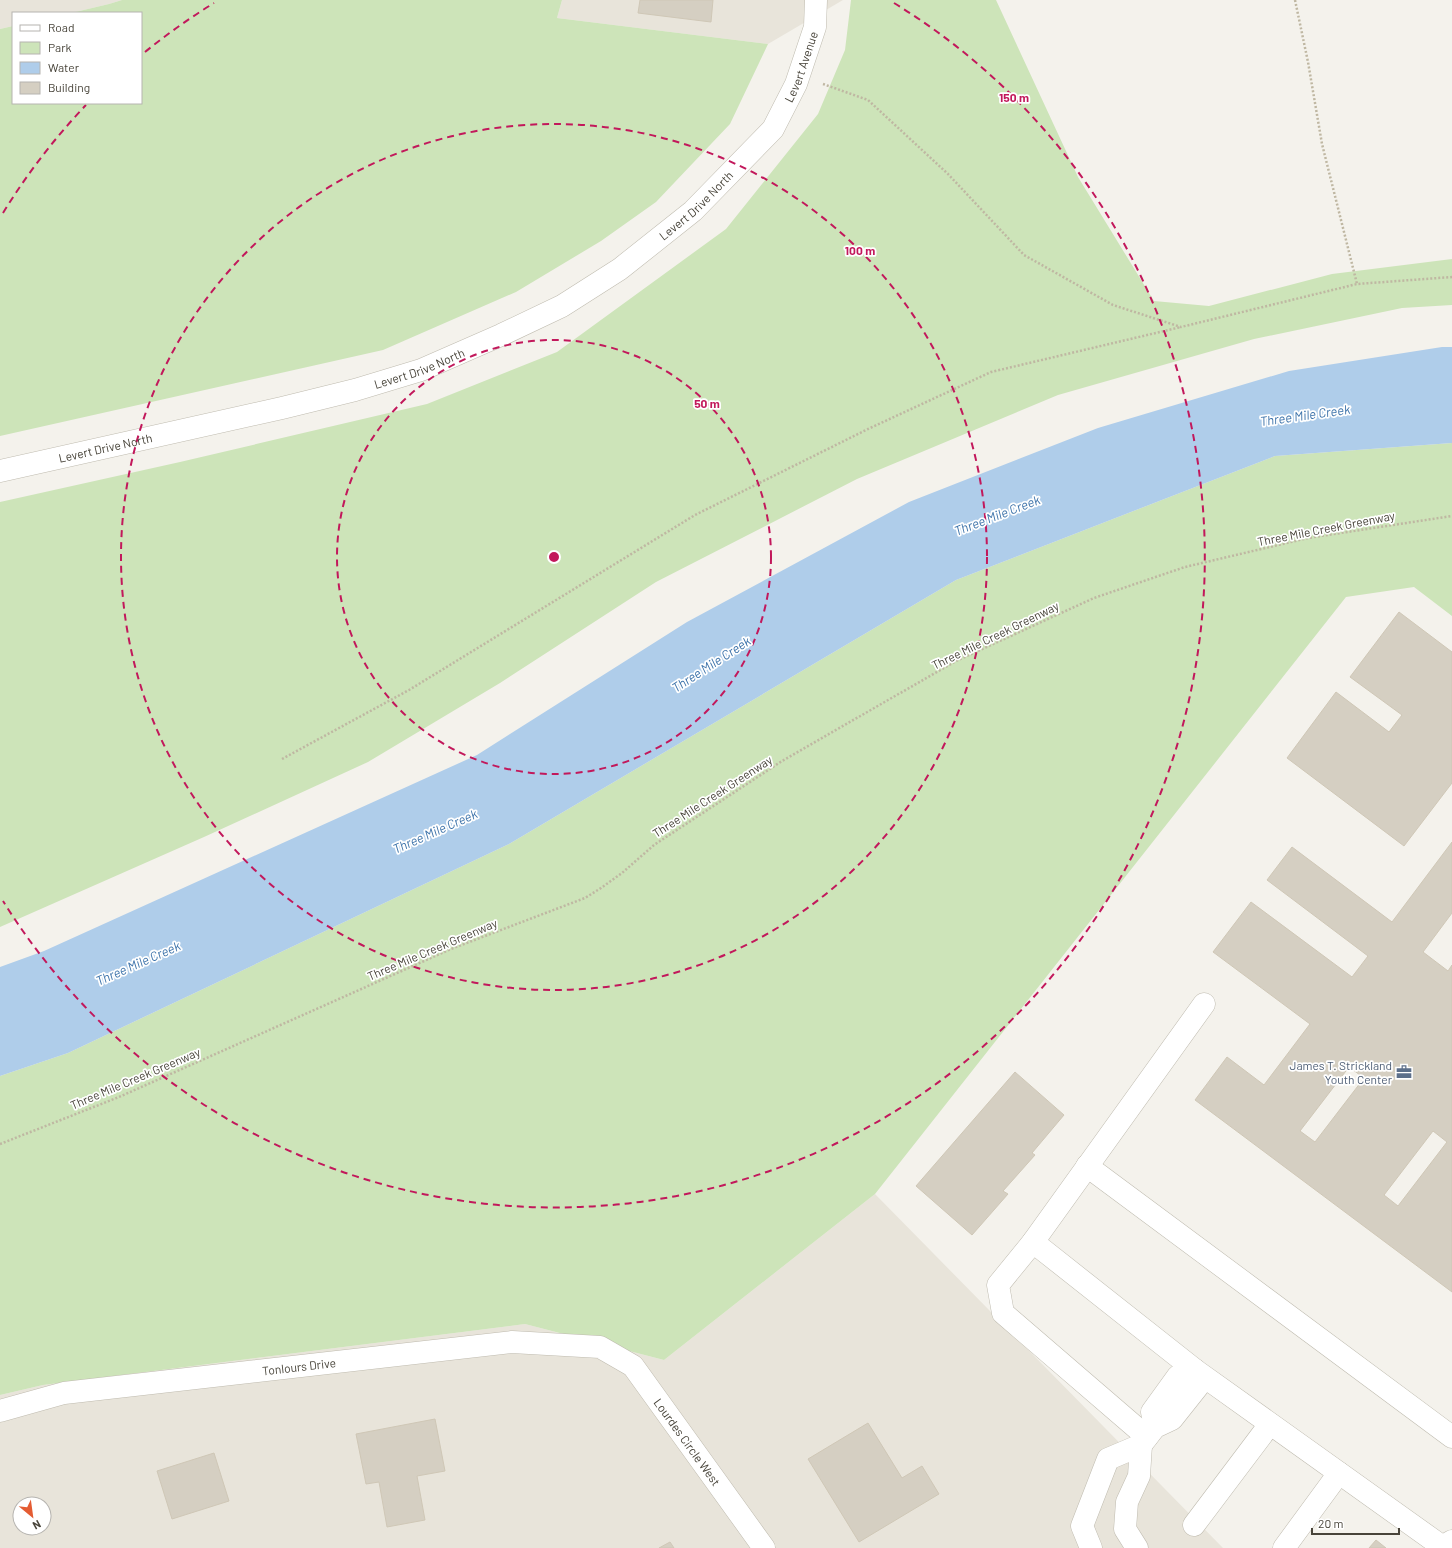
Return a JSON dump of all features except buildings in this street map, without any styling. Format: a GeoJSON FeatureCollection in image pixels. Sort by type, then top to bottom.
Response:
{"type":"FeatureCollection","features":[{"type":"Feature","properties":{"kind":"street","name":"Levert Avenue"},"geometry":{"type":"LineString","coordinates":[[773,129],[800,75],[815,27],[816,0]]}},
{"type":"Feature","properties":{"kind":"street","name":"Levert Drive North"},"geometry":{"type":"LineString","coordinates":[[0,471],[282,408],[355,390],[421,370],[501,335],[562,306],[620,270],[693,211],[773,129]]}},
{"type":"Feature","properties":{"kind":"street"},"geometry":{"type":"LineString","coordinates":[[1148,1436],[1003,1314],[998,1285],[1033,1242],[1204,1004]]}},
{"type":"Feature","properties":{"kind":"street"},"geometry":{"type":"LineString","coordinates":[[1087,1166],[1452,1437]]}},
{"type":"Feature","properties":{"kind":"street"},"geometry":{"type":"LineString","coordinates":[[1033,1242],[1195,1370],[1270,1424],[1440,1545],[1445,1546],[1452,1541]]}},
{"type":"Feature","properties":{"kind":"street","name":"Tonlours Drive"},"geometry":{"type":"LineString","coordinates":[[0,1411],[64,1393],[512,1342],[600,1347]]}},
{"type":"Feature","properties":{"kind":"street","name":"Lourdes Circle West"},"geometry":{"type":"LineString","coordinates":[[600,1347],[633,1366],[764,1548]]}},
{"type":"Feature","properties":{"kind":"street"},"geometry":{"type":"LineString","coordinates":[[1091,1548],[1082,1526],[1108,1459],[1148,1436],[1172,1419],[1199,1385],[1195,1370]]}},
{"type":"Feature","properties":{"kind":"street"},"geometry":{"type":"LineString","coordinates":[[1194,1525],[1270,1424]]}},
{"type":"Feature","properties":{"kind":"street"},"geometry":{"type":"LineString","coordinates":[[1137,1548],[1125,1529],[1127,1502],[1139,1476],[1148,1436]]}},
{"type":"Feature","properties":{"kind":"street"},"geometry":{"type":"LineString","coordinates":[[1284,1548],[1339,1473]]}},
{"type":"Feature","properties":{"kind":"path"},"geometry":{"type":"LineString","coordinates":[[1295,0],[1308,62],[1322,144],[1357,284]]}},
{"type":"Feature","properties":{"kind":"path"},"geometry":{"type":"LineString","coordinates":[[800,75],[868,100],[948,174],[1024,255],[1113,305],[1181,327]]}},
{"type":"Feature","properties":{"kind":"path"},"geometry":{"type":"LineString","coordinates":[[282,759],[409,690],[695,515],[868,430],[991,372],[1357,284],[1452,277]]}},
{"type":"Feature","properties":{"kind":"path","name":"Three Mile Creek Greenway"},"geometry":{"type":"LineString","coordinates":[[0,1144],[119,1097],[451,948],[585,898],[622,873],[654,845],[782,761],[956,661],[1094,598],[1185,567],[1308,538],[1452,516]]}},
{"type":"Feature","properties":{"kind":"shaded area"},"geometry":{"type":"Polygon","coordinates":[[[0,0],[122,0],[75,12],[12,12],[12,26],[0,29],[0,0]]]}},
{"type":"Feature","properties":{"kind":"shaded area"},"geometry":{"type":"Polygon","coordinates":[[[562,0],[843,0],[768,44],[557,18],[562,0]]]}},
{"type":"Feature","properties":{"kind":"shaded area"},"geometry":{"type":"Polygon","coordinates":[[[875,1194],[1223,1548],[0,1548],[0,1395],[43,1385],[525,1324],[664,1360],[875,1194]]]}},
{"type":"Feature","properties":{"kind":"green space"},"geometry":{"type":"Polygon","coordinates":[[[122,0],[562,0],[557,18],[768,44],[730,124],[656,202],[601,241],[516,292],[383,350],[0,436],[0,29],[12,26],[12,104],[142,104],[142,12],[75,12],[122,0]]]}},
{"type":"Feature","properties":{"kind":"green space"},"geometry":{"type":"Polygon","coordinates":[[[851,0],[996,0],[1078,177],[1154,301],[1209,306],[1332,274],[1452,259],[1452,305],[1402,308],[1254,339],[1058,395],[857,479],[656,582],[500,683],[368,762],[204,837],[0,927],[0,502],[180,462],[427,404],[557,352],[726,229],[818,114],[845,50],[851,0]]]}},
{"type":"Feature","properties":{"kind":"green space"},"geometry":{"type":"Polygon","coordinates":[[[1452,443],[1452,616],[1414,587],[1346,597],[875,1194],[664,1360],[525,1324],[43,1385],[0,1395],[0,1076],[68,1053],[509,844],[956,580],[1275,456],[1452,443]]]}},
{"type":"Feature","properties":{"kind":"water","name":"Three Mile Creek"},"geometry":{"type":"Polygon","coordinates":[[[1442,347],[1452,347],[1452,443],[1275,456],[956,580],[509,844],[68,1053],[0,1076],[0,967],[44,951],[477,755],[687,622],[909,502],[1098,428],[1289,371],[1442,347]]]}},
{"type":"Feature","properties":{"kind":"place","name":"James T. Strickland Youth Center"},"geometry":{"type":"Point","coordinates":[1404,1072]}}]}
